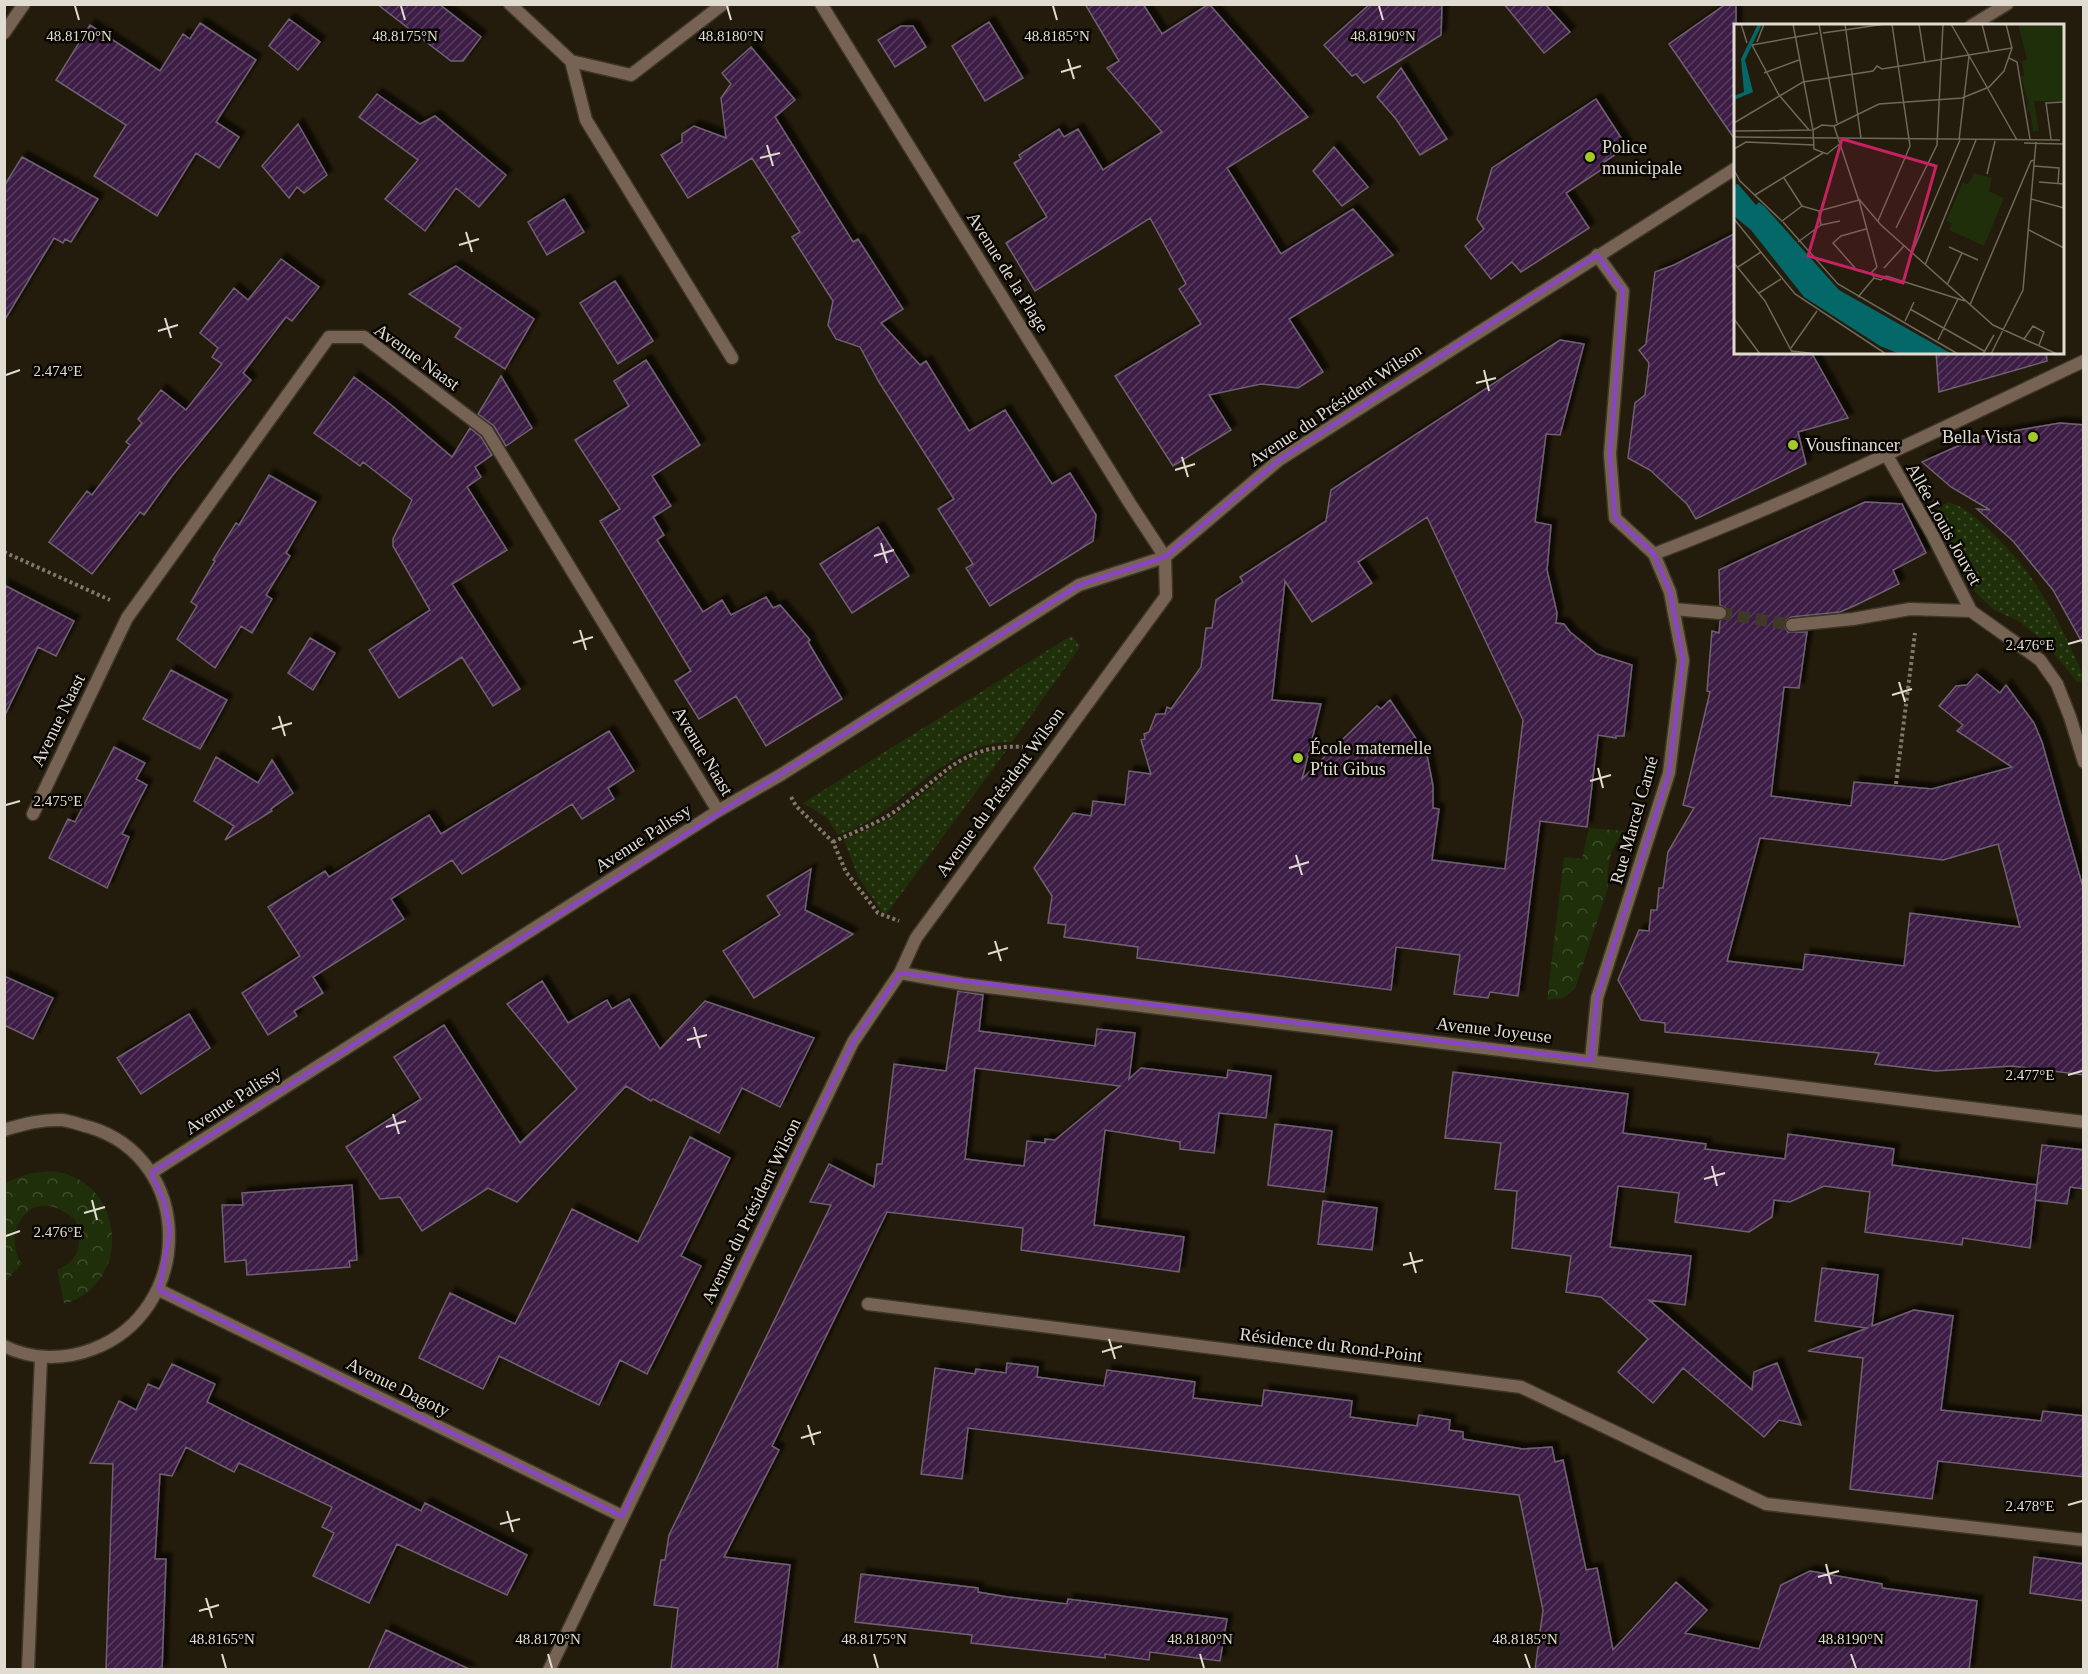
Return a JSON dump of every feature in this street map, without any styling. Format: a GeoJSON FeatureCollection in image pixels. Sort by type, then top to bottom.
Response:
{"type":"FeatureCollection","features":[{"type":"Feature","properties":{"kind":"street"},"geometry":{"type":"LineString","coordinates":[[4,33],[24,4]]}},
{"type":"Feature","properties":{"kind":"street"},"geometry":{"type":"LineString","coordinates":[[510,4],[571,60],[632,75],[723,4]]}},
{"type":"Feature","properties":{"kind":"street","name":"Avenue de la Plage"},"geometry":{"type":"LineString","coordinates":[[821,4],[1165,557]]}},
{"type":"Feature","properties":{"kind":"street"},"geometry":{"type":"LineString","coordinates":[[1974,24],[2007,4]]}},
{"type":"Feature","properties":{"kind":"street"},"geometry":{"type":"LineString","coordinates":[[571,60],[586,120],[732,357]]}},
{"type":"Feature","properties":{"kind":"street","name":"Avenue du Président Wilson"},"geometry":{"type":"LineString","coordinates":[[549,1670],[853,1042],[900,973],[916,938],[1166,596],[1165,557],[1279,460],[1734,169]]}},
{"type":"Feature","properties":{"kind":"street","name":"Rue Marcel Carné"},"geometry":{"type":"LineString","coordinates":[[1591,1060],[1597,998],[1669,773],[1683,660],[1670,592],[1654,554],[1615,518],[1610,454],[1623,291],[1597,255]]}},
{"type":"Feature","properties":{"kind":"street","name":"Avenue Naast"},"geometry":{"type":"LineString","coordinates":[[33,814],[132,610],[329,337],[364,337],[486,431],[718,811]]}},
{"type":"Feature","properties":{"kind":"street"},"geometry":{"type":"LineString","coordinates":[[1654,554],[1704,535],[1886,454],[2084,361]]}},
{"type":"Feature","properties":{"kind":"street","name":"Allée Louis Jouvet"},"geometry":{"type":"LineString","coordinates":[[1886,454],[1932,534],[1971,611],[2040,660],[2057,684],[2084,762]]}},
{"type":"Feature","properties":{"kind":"street","name":"Avenue Palissy"},"geometry":{"type":"LineString","coordinates":[[151,1173],[718,811],[782,774],[1079,585],[1165,557]]}},
{"type":"Feature","properties":{"kind":"street"},"geometry":{"type":"LineString","coordinates":[[1673,609],[1720,613]]}},
{"type":"Feature","properties":{"kind":"street","name":"Allée Louis Jouvet"},"geometry":{"type":"LineString","coordinates":[[1792,625],[1918,609],[1971,611]]}},
{"type":"Feature","properties":{"kind":"street","name":"Avenue Joyeuse"},"geometry":{"type":"LineString","coordinates":[[900,973],[963,984],[2084,1122]]}},
{"type":"Feature","properties":{"kind":"street"},"geometry":{"type":"LineString","coordinates":[[4,1130],[39,1120],[65,1120],[103,1131],[130,1149],[151,1173],[164,1201],[170,1231],[168,1262],[159,1290],[136,1322],[104,1345],[81,1354],[41,1357],[4,1346]]}},
{"type":"Feature","properties":{"kind":"street","name":"Avenue Dagoty"},"geometry":{"type":"LineString","coordinates":[[159,1290],[622,1516]]}},
{"type":"Feature","properties":{"kind":"street","name":"Résidence du Rond-Point"},"geometry":{"type":"LineString","coordinates":[[868,1304],[1521,1388],[1766,1504],[2084,1540]]}},
{"type":"Feature","properties":{"kind":"street"},"geometry":{"type":"LineString","coordinates":[[28,1670],[41,1357]]}},
{"type":"Feature","properties":{"kind":"path"},"geometry":{"type":"LineString","coordinates":[[4,552],[132,610]]}},
{"type":"Feature","properties":{"kind":"path"},"geometry":{"type":"LineString","coordinates":[[1896,784],[1918,609]]}},
{"type":"Feature","properties":{"kind":"path"},"geometry":{"type":"LineString","coordinates":[[833,842],[890,814],[939,775],[978,751],[1000,746],[1028,748]]}},
{"type":"Feature","properties":{"kind":"path"},"geometry":{"type":"LineString","coordinates":[[788,789],[796,806],[833,842],[846,872],[878,913],[898,920],[902,927]]}},
{"type":"Feature","properties":{"kind":"highlighted area"},"geometry":{"type":"Polygon","coordinates":[[[1597,255],[1623,291],[1610,454],[1615,518],[1654,554],[1670,592],[1683,660],[1669,773],[1597,998],[1591,1060],[900,973],[853,1042],[622,1516],[159,1290],[170,1231],[164,1201],[151,1173],[1079,585],[1165,557],[1279,460],[1597,255]]]}},
{"type":"Feature","properties":{"kind":"green space"},"geometry":{"type":"Polygon","coordinates":[[[1948,502],[1974,516],[2018,560],[2043,596],[2064,634],[2083,675],[2082,682],[2077,682],[2043,640],[2018,621],[1994,610],[1975,592],[1939,519],[1938,507],[1948,502]]]}},
{"type":"Feature","properties":{"kind":"green space"},"geometry":{"type":"Polygon","coordinates":[[[1072,635],[1080,647],[1012,742],[987,745],[964,753],[861,826],[838,835],[827,818],[803,803],[1072,635]]]}},
{"type":"Feature","properties":{"kind":"green space"},"geometry":{"type":"Polygon","coordinates":[[[1006,751],[885,916],[858,877],[844,840],[898,813],[959,765],[986,753],[1006,751]]]}},
{"type":"Feature","properties":{"kind":"green space"},"geometry":{"type":"Polygon","coordinates":[[[1589,828],[1625,831],[1612,850],[1608,888],[1575,989],[1564,998],[1547,1000],[1564,857],[1582,859],[1589,828]]]}},
{"type":"Feature","properties":{"kind":"green space"},"geometry":{"type":"Polygon","coordinates":[[[52,1171],[77,1178],[95,1192],[107,1211],[112,1233],[110,1255],[102,1276],[87,1293],[64,1304],[57,1270],[75,1256],[79,1237],[76,1221],[60,1210],[45,1206],[33,1208],[24,1216],[18,1226],[15,1239],[16,1252],[22,1264],[5,1282],[5,1183],[30,1173],[52,1171]]]}},
{"type":"Feature","properties":{"kind":"building"},"geometry":{"type":"Polygon","coordinates":[[[377,4],[439,4],[481,37],[463,61],[451,61],[377,4]]]}},
{"type":"Feature","properties":{"kind":"building"},"geometry":{"type":"Polygon","coordinates":[[[1085,4],[1143,4],[1162,34],[1209,4],[1308,117],[1227,168],[1281,254],[1353,209],[1393,255],[1289,319],[1323,372],[1298,388],[1261,384],[1209,395],[1231,430],[1173,466],[1115,376],[1201,324],[1179,289],[1186,284],[1150,218],[1035,291],[1006,243],[1047,217],[1014,163],[1021,159],[1019,155],[1059,129],[1064,137],[1078,129],[1103,170],[1162,132],[1107,68],[1119,61],[1085,4]]]}},
{"type":"Feature","properties":{"kind":"building"},"geometry":{"type":"Polygon","coordinates":[[[1370,4],[1442,4],[1441,35],[1364,83],[1356,74],[1352,76],[1324,45],[1370,4]]]}},
{"type":"Feature","properties":{"kind":"building"},"geometry":{"type":"Polygon","coordinates":[[[1504,4],[1545,4],[1570,32],[1544,53],[1504,4]]]}},
{"type":"Feature","properties":{"kind":"building"},"geometry":{"type":"Polygon","coordinates":[[[1726,4],[1736,4],[1734,138],[1669,44],[1726,4]]]}},
{"type":"Feature","properties":{"kind":"building"},"geometry":{"type":"Polygon","coordinates":[[[289,19],[320,42],[298,70],[269,46],[289,19]]]}},
{"type":"Feature","properties":{"kind":"building"},"geometry":{"type":"Polygon","coordinates":[[[989,22],[1023,78],[985,101],[952,46],[989,22]]]}},
{"type":"Feature","properties":{"kind":"building"},"geometry":{"type":"Polygon","coordinates":[[[200,23],[256,60],[216,122],[239,137],[219,168],[196,153],[157,216],[94,176],[126,125],[56,80],[90,25],[160,71],[183,34],[190,39],[200,23]]]}},
{"type":"Feature","properties":{"kind":"building"},"geometry":{"type":"Polygon","coordinates":[[[901,26],[913,26],[926,47],[895,67],[878,40],[901,26]]]}},
{"type":"Feature","properties":{"kind":"building"},"geometry":{"type":"Polygon","coordinates":[[[751,47],[795,100],[775,117],[853,242],[858,239],[903,309],[881,323],[920,365],[926,361],[969,431],[1005,410],[1052,484],[1070,473],[1096,515],[1093,541],[990,606],[966,568],[973,564],[938,509],[954,499],[879,382],[860,347],[836,339],[828,325],[833,301],[792,237],[800,232],[752,158],[688,198],[661,155],[682,142],[682,134],[694,126],[726,138],[721,98],[731,84],[722,73],[751,47]]]}},
{"type":"Feature","properties":{"kind":"building"},"geometry":{"type":"Polygon","coordinates":[[[1401,68],[1447,139],[1420,155],[1396,119],[1377,97],[1401,68]]]}},
{"type":"Feature","properties":{"kind":"building"},"geometry":{"type":"Polygon","coordinates":[[[377,94],[420,124],[435,116],[506,175],[479,207],[456,188],[425,231],[385,199],[418,160],[359,117],[377,94]]]}},
{"type":"Feature","properties":{"kind":"building"},"geometry":{"type":"Polygon","coordinates":[[[1596,99],[1627,147],[1604,162],[1607,166],[1566,193],[1589,228],[1521,272],[1512,262],[1491,279],[1465,246],[1484,229],[1477,219],[1492,168],[1596,99]]]}},
{"type":"Feature","properties":{"kind":"building"},"geometry":{"type":"Polygon","coordinates":[[[298,124],[327,175],[304,193],[297,187],[289,198],[262,166],[298,124]]]}},
{"type":"Feature","properties":{"kind":"building"},"geometry":{"type":"Polygon","coordinates":[[[1334,147],[1368,187],[1342,206],[1313,171],[1334,147]]]}},
{"type":"Feature","properties":{"kind":"building"},"geometry":{"type":"Polygon","coordinates":[[[22,157],[98,199],[71,242],[65,239],[63,243],[54,238],[4,321],[4,186],[22,157]]]}},
{"type":"Feature","properties":{"kind":"building"},"geometry":{"type":"Polygon","coordinates":[[[564,199],[584,232],[547,255],[528,222],[564,199]]]}},
{"type":"Feature","properties":{"kind":"building"},"geometry":{"type":"Polygon","coordinates":[[[1734,234],[1734,354],[1812,354],[1848,418],[1798,432],[1806,464],[1696,519],[1687,504],[1650,470],[1628,458],[1635,403],[1645,395],[1649,363],[1639,350],[1646,344],[1655,272],[1674,265],[1734,234]]]}},
{"type":"Feature","properties":{"kind":"building"},"geometry":{"type":"Polygon","coordinates":[[[281,259],[319,287],[292,321],[286,317],[243,373],[251,380],[172,476],[144,515],[140,512],[92,574],[49,542],[87,491],[92,495],[130,445],[126,442],[142,423],[138,419],[161,390],[186,410],[222,364],[212,357],[218,348],[200,333],[234,288],[248,300],[281,259]]]}},
{"type":"Feature","properties":{"kind":"building"},"geometry":{"type":"Polygon","coordinates":[[[456,266],[534,319],[505,369],[455,337],[461,328],[409,294],[456,266]]]}},
{"type":"Feature","properties":{"kind":"building"},"geometry":{"type":"Polygon","coordinates":[[[615,281],[653,341],[618,364],[580,303],[615,281]]]}},
{"type":"Feature","properties":{"kind":"building"},"geometry":{"type":"Polygon","coordinates":[[[1560,340],[1584,344],[1560,435],[1546,434],[1535,522],[1551,525],[1547,570],[1557,613],[1556,623],[1564,624],[1570,632],[1597,654],[1632,665],[1624,736],[1616,736],[1616,738],[1598,735],[1587,827],[1540,821],[1518,996],[1490,992],[1488,998],[1454,994],[1460,955],[1396,947],[1391,990],[1137,958],[1138,947],[1064,937],[1066,925],[1048,923],[1052,896],[1034,868],[1073,813],[1091,816],[1093,801],[1125,805],[1129,771],[1151,774],[1141,740],[1145,739],[1144,734],[1149,732],[1156,714],[1165,714],[1167,707],[1171,709],[1201,667],[1206,628],[1212,628],[1216,600],[1243,582],[1240,577],[1326,521],[1331,490],[1560,340]],[[1427,517],[1358,562],[1372,583],[1312,622],[1285,581],[1272,700],[1321,704],[1302,779],[1377,706],[1381,709],[1390,700],[1427,755],[1433,786],[1433,808],[1439,809],[1432,860],[1505,869],[1523,720],[1427,517]]]}},
{"type":"Feature","properties":{"kind":"building"},"geometry":{"type":"Polygon","coordinates":[[[1936,354],[2046,354],[2047,361],[1939,392],[1936,354]]]}},
{"type":"Feature","properties":{"kind":"building"},"geometry":{"type":"Polygon","coordinates":[[[646,360],[700,445],[652,476],[671,506],[653,517],[664,535],[657,540],[703,612],[722,600],[731,615],[766,597],[773,608],[780,605],[810,640],[808,642],[842,699],[766,746],[736,696],[699,719],[675,681],[691,671],[600,521],[620,509],[575,440],[629,406],[614,381],[646,360]]]}},
{"type":"Feature","properties":{"kind":"building"},"geometry":{"type":"Polygon","coordinates":[[[501,376],[532,428],[506,446],[494,426],[478,414],[501,376]]]}},
{"type":"Feature","properties":{"kind":"building"},"geometry":{"type":"Polygon","coordinates":[[[354,377],[390,404],[452,457],[470,428],[481,437],[492,455],[475,467],[481,477],[467,487],[507,550],[452,584],[520,689],[493,706],[462,657],[399,698],[369,650],[430,610],[393,546],[393,539],[412,500],[363,462],[360,466],[314,433],[354,377]]]}},
{"type":"Feature","properties":{"kind":"building"},"geometry":{"type":"Polygon","coordinates":[[[2060,423],[2084,425],[2084,646],[2053,590],[2013,541],[1977,509],[1990,510],[1951,487],[1922,462],[1978,437],[2060,423]]]}},
{"type":"Feature","properties":{"kind":"building"},"geometry":{"type":"Polygon","coordinates":[[[269,475],[316,502],[286,553],[290,556],[266,595],[272,599],[252,633],[241,626],[215,668],[177,639],[197,606],[191,602],[215,561],[213,560],[236,523],[239,525],[269,475]]]}},
{"type":"Feature","properties":{"kind":"building"},"geometry":{"type":"Polygon","coordinates":[[[1865,502],[1902,504],[1926,553],[1893,570],[1899,584],[1840,612],[1791,617],[1785,621],[1784,626],[1788,632],[1807,632],[1799,688],[1784,687],[1771,796],[1851,806],[1854,782],[1932,789],[2012,767],[1957,731],[1963,725],[1939,706],[1956,686],[1967,685],[1977,674],[2000,693],[2006,685],[2034,723],[2042,742],[2084,891],[2084,1075],[2012,1066],[1936,1071],[1875,1064],[1879,1053],[1665,1032],[1665,1023],[1641,1020],[1618,980],[1639,930],[1649,931],[1651,910],[1657,910],[1659,888],[1663,888],[1668,852],[1694,808],[1683,805],[1710,692],[1707,691],[1712,631],[1719,633],[1720,621],[1728,614],[1727,609],[1720,605],[1719,570],[1865,502]],[[1760,838],[1727,961],[1803,970],[1805,954],[1904,966],[1910,913],[2020,927],[1998,844],[1943,860],[1760,838]]]}},
{"type":"Feature","properties":{"kind":"building"},"geometry":{"type":"Polygon","coordinates":[[[878,527],[909,576],[852,613],[820,564],[878,527]]]}},
{"type":"Feature","properties":{"kind":"building"},"geometry":{"type":"Polygon","coordinates":[[[4,585],[74,621],[56,656],[38,647],[4,717],[4,585]]]}},
{"type":"Feature","properties":{"kind":"building"},"geometry":{"type":"Polygon","coordinates":[[[310,638],[335,653],[313,690],[288,673],[310,638]]]}},
{"type":"Feature","properties":{"kind":"building"},"geometry":{"type":"Polygon","coordinates":[[[171,670],[227,700],[200,749],[143,719],[171,670]]]}},
{"type":"Feature","properties":{"kind":"building"},"geometry":{"type":"Polygon","coordinates":[[[609,731],[634,771],[608,788],[614,799],[582,819],[572,804],[462,874],[452,860],[391,899],[404,919],[313,977],[323,993],[294,1011],[297,1016],[268,1035],[242,993],[300,956],[268,907],[325,871],[329,877],[429,815],[441,834],[609,731]]]}},
{"type":"Feature","properties":{"kind":"building"},"geometry":{"type":"Polygon","coordinates":[[[114,747],[145,763],[136,779],[147,785],[122,834],[129,837],[107,888],[49,858],[68,819],[75,822],[114,747]]]}},
{"type":"Feature","properties":{"kind":"building"},"geometry":{"type":"Polygon","coordinates":[[[216,757],[258,783],[272,760],[293,793],[271,809],[272,811],[225,840],[234,826],[194,801],[216,757]]]}},
{"type":"Feature","properties":{"kind":"building"},"geometry":{"type":"Polygon","coordinates":[[[811,869],[805,910],[853,934],[754,998],[723,951],[780,915],[767,896],[811,869]]]}},
{"type":"Feature","properties":{"kind":"building"},"geometry":{"type":"Polygon","coordinates":[[[4,976],[53,998],[33,1039],[4,1025],[4,976]]]}},
{"type":"Feature","properties":{"kind":"building"},"geometry":{"type":"Polygon","coordinates":[[[542,981],[568,1023],[607,1000],[612,1009],[629,999],[660,1049],[705,1001],[814,1038],[780,1107],[742,1088],[719,1133],[653,1099],[651,1101],[626,1086],[517,1202],[488,1188],[422,1231],[400,1197],[380,1199],[346,1147],[421,1099],[394,1057],[444,1025],[520,1143],[577,1089],[507,1004],[542,981]]]}},
{"type":"Feature","properties":{"kind":"building"},"geometry":{"type":"Polygon","coordinates":[[[958,991],[983,995],[979,1031],[1095,1046],[1097,1029],[1135,1033],[1129,1079],[1141,1068],[1227,1078],[1228,1070],[1271,1076],[1266,1118],[1219,1113],[1214,1153],[1180,1149],[1180,1142],[1105,1130],[1094,1225],[1184,1237],[1179,1272],[1021,1250],[1023,1228],[887,1212],[772,1446],[779,1450],[724,1557],[790,1565],[777,1670],[671,1670],[678,1608],[654,1605],[661,1560],[665,1560],[669,1535],[831,1205],[810,1202],[829,1164],[874,1187],[877,1164],[882,1164],[894,1064],[946,1071],[958,991]],[[975,1068],[965,1159],[1024,1166],[1027,1141],[1045,1143],[1045,1139],[1055,1140],[1120,1086],[975,1068]]]}},
{"type":"Feature","properties":{"kind":"building"},"geometry":{"type":"Polygon","coordinates":[[[189,1014],[210,1048],[141,1094],[117,1058],[189,1014]]]}},
{"type":"Feature","properties":{"kind":"building"},"geometry":{"type":"Polygon","coordinates":[[[1453,1072],[1628,1094],[1623,1133],[1706,1144],[1705,1149],[1785,1159],[1788,1134],[1894,1149],[1892,1165],[2037,1185],[2030,1248],[1963,1238],[1962,1245],[1865,1232],[1870,1192],[1824,1186],[1790,1202],[1774,1200],[1772,1217],[1749,1232],[1675,1222],[1679,1193],[1618,1186],[1610,1247],[1691,1256],[1685,1305],[1649,1300],[1752,1390],[1754,1372],[1777,1363],[1801,1425],[1779,1420],[1764,1437],[1683,1368],[1653,1403],[1618,1372],[1648,1339],[1601,1297],[1566,1292],[1571,1256],[1512,1248],[1517,1191],[1495,1189],[1501,1143],[1445,1138],[1453,1072]]]}},
{"type":"Feature","properties":{"kind":"building"},"geometry":{"type":"Polygon","coordinates":[[[1275,1124],[1332,1131],[1324,1192],[1268,1185],[1275,1124]]]}},
{"type":"Feature","properties":{"kind":"building"},"geometry":{"type":"Polygon","coordinates":[[[690,1137],[730,1158],[681,1256],[701,1266],[647,1374],[620,1360],[599,1405],[499,1356],[483,1389],[419,1358],[450,1293],[515,1324],[572,1209],[638,1242],[690,1137]]]}},
{"type":"Feature","properties":{"kind":"building"},"geometry":{"type":"Polygon","coordinates":[[[2042,1145],[2084,1150],[2084,1189],[2070,1187],[2067,1204],[2035,1200],[2042,1145]]]}},
{"type":"Feature","properties":{"kind":"building"},"geometry":{"type":"Polygon","coordinates":[[[352,1185],[357,1260],[349,1261],[350,1267],[247,1275],[246,1260],[225,1262],[222,1205],[243,1205],[242,1193],[352,1185]]]}},
{"type":"Feature","properties":{"kind":"building"},"geometry":{"type":"Polygon","coordinates":[[[1323,1201],[1377,1208],[1372,1250],[1318,1244],[1323,1201]]]}},
{"type":"Feature","properties":{"kind":"building"},"geometry":{"type":"Polygon","coordinates":[[[1822,1268],[1878,1275],[1872,1326],[1914,1310],[1953,1316],[1941,1410],[2041,1421],[2043,1411],[2084,1416],[2084,1477],[1938,1461],[1932,1499],[1850,1489],[1863,1358],[1808,1351],[1867,1328],[1815,1321],[1822,1268]]]}},
{"type":"Feature","properties":{"kind":"building"},"geometry":{"type":"Polygon","coordinates":[[[1007,1363],[1038,1367],[1037,1377],[1104,1386],[1107,1370],[1195,1382],[1193,1398],[1262,1406],[1264,1390],[1352,1401],[1350,1417],[1417,1426],[1419,1415],[1450,1420],[1449,1430],[1463,1432],[1463,1439],[1523,1449],[1552,1447],[1555,1462],[1563,1460],[1586,1570],[1597,1568],[1613,1650],[1676,1582],[1707,1610],[1685,1633],[1759,1649],[1781,1585],[1810,1571],[1882,1584],[1882,1588],[1977,1601],[1969,1670],[1535,1670],[1543,1610],[1519,1495],[968,1428],[962,1479],[921,1474],[935,1368],[975,1374],[976,1369],[1006,1373],[1007,1363]]]}},
{"type":"Feature","properties":{"kind":"building"},"geometry":{"type":"Polygon","coordinates":[[[172,1364],[215,1384],[207,1402],[421,1511],[425,1503],[527,1555],[507,1595],[397,1544],[369,1603],[313,1576],[334,1533],[322,1527],[332,1507],[239,1463],[234,1472],[186,1447],[172,1476],[160,1474],[155,1559],[166,1559],[162,1670],[106,1670],[113,1464],[90,1463],[119,1401],[136,1410],[148,1384],[159,1389],[172,1364]]]}},
{"type":"Feature","properties":{"kind":"building"},"geometry":{"type":"Polygon","coordinates":[[[2034,1557],[2084,1564],[2084,1601],[2030,1593],[2034,1557]]]}},
{"type":"Feature","properties":{"kind":"building"},"geometry":{"type":"Polygon","coordinates":[[[861,1574],[978,1588],[978,1592],[1008,1597],[1067,1604],[1068,1599],[1227,1619],[1220,1661],[1150,1652],[1149,1660],[1105,1654],[1105,1658],[971,1643],[972,1635],[855,1622],[861,1574]]]}},
{"type":"Feature","properties":{"kind":"building"},"geometry":{"type":"Polygon","coordinates":[[[386,1630],[471,1670],[368,1670],[386,1630]]]}},
{"type":"Feature","properties":{"kind":"tunnel"},"geometry":{"type":"LineString","coordinates":[[1720,613],[1792,625]]}},
{"type":"Feature","properties":{"kind":"place","name":"Police municipale"},"geometry":{"type":"Point","coordinates":[1590,157]}},
{"type":"Feature","properties":{"kind":"place","name":"Bella Vista"},"geometry":{"type":"Point","coordinates":[2033,437]}},
{"type":"Feature","properties":{"kind":"place","name":"Vousfinancer"},"geometry":{"type":"Point","coordinates":[1793,445]}},
{"type":"Feature","properties":{"kind":"place","name":"École maternelle P'tit Gibus"},"geometry":{"type":"Point","coordinates":[1298,758]}}]}
